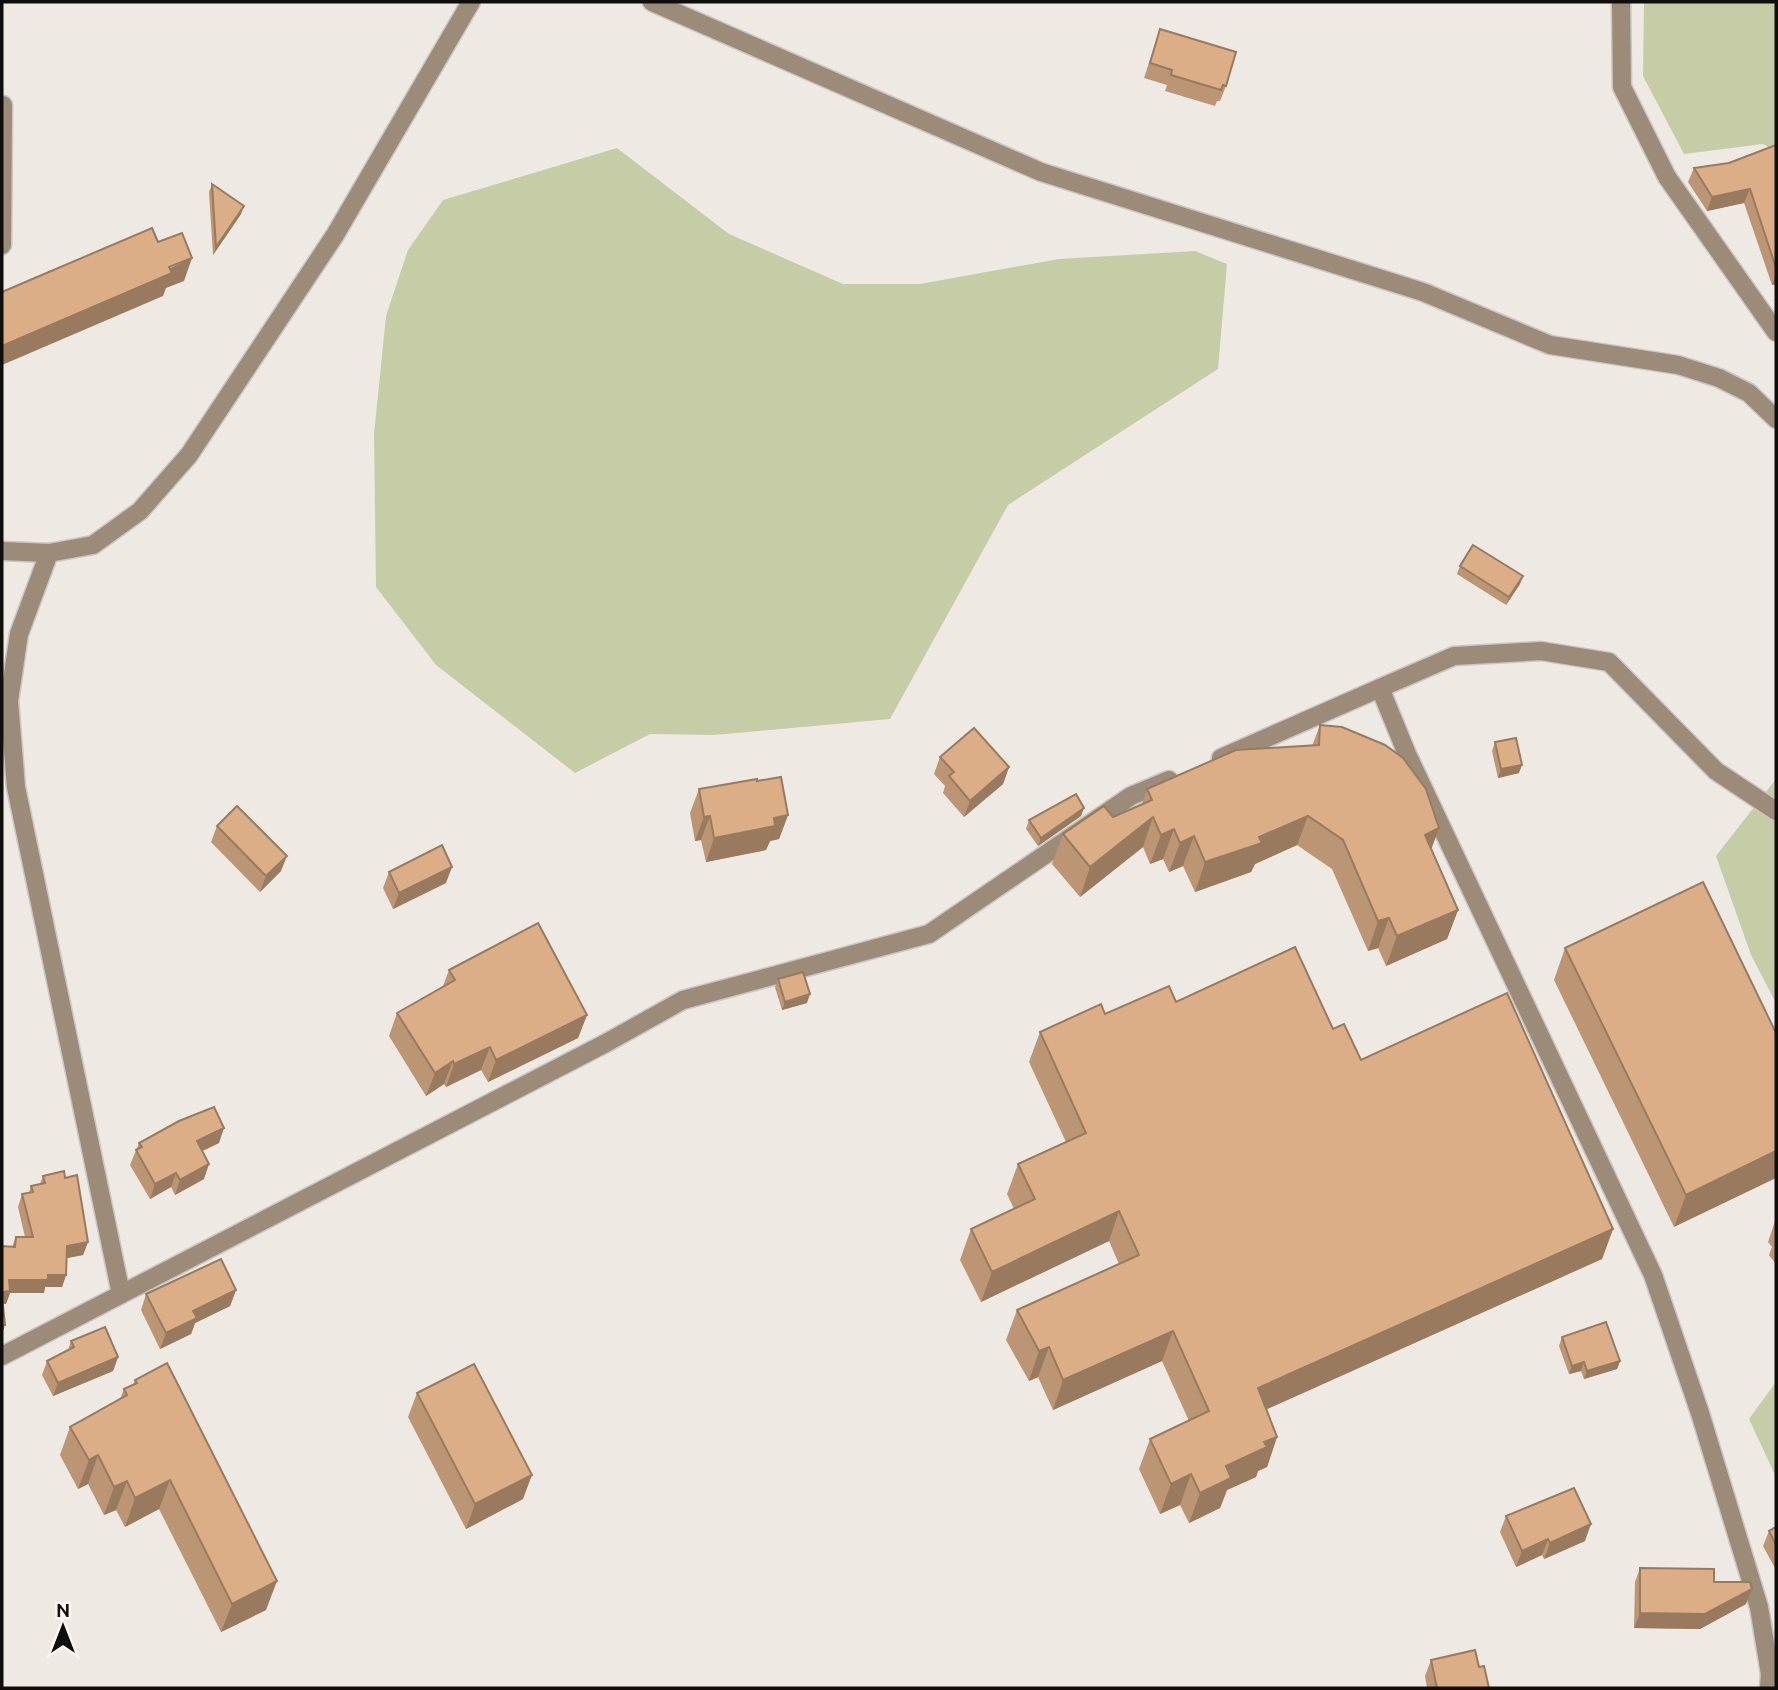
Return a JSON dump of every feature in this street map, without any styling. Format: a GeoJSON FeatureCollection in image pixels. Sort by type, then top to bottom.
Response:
{"type":"FeatureCollection","features":[{"type":"Feature","properties":{"kind":"street"},"geometry":{"type":"LineString","coordinates":[[2,551],[49,553],[93,545],[140,511],[189,455],[335,235],[471,2]]}},
{"type":"Feature","properties":{"kind":"street"},"geometry":{"type":"LineString","coordinates":[[652,2],[1041,172],[1423,292],[1550,345],[1678,365],[1718,378],[1749,393],[1776,419]]}},
{"type":"Feature","properties":{"kind":"street"},"geometry":{"type":"LineString","coordinates":[[1621,2],[1622,87],[1667,177],[1776,332]]}},
{"type":"Feature","properties":{"kind":"street"},"geometry":{"type":"LineString","coordinates":[[2,245],[3,105]]}},
{"type":"Feature","properties":{"kind":"street"},"geometry":{"type":"LineString","coordinates":[[49,553],[19,634],[9,701],[16,787],[121,1294]]}},
{"type":"Feature","properties":{"kind":"street"},"geometry":{"type":"LineString","coordinates":[[1207,764],[1454,656],[1541,651],[1609,662],[1716,771],[1776,811]]}},
{"type":"Feature","properties":{"kind":"street"},"geometry":{"type":"LineString","coordinates":[[1380,688],[1407,754],[1653,1275],[1700,1413],[1759,1607],[1770,1674],[1769,1688]]}},
{"type":"Feature","properties":{"kind":"street"},"geometry":{"type":"LineString","coordinates":[[2,1356],[606,1043],[683,1000],[929,934],[1131,796],[1182,775]]}},
{"type":"Feature","properties":{"kind":"green space"},"geometry":{"type":"Polygon","coordinates":[[[1644,2],[1776,2],[1776,151],[1763,144],[1684,154],[1643,76],[1644,2]]]}},
{"type":"Feature","properties":{"kind":"green space"},"geometry":{"type":"Polygon","coordinates":[[[617,148],[729,234],[843,284],[920,284],[1059,259],[1195,251],[1227,264],[1218,369],[1008,505],[890,719],[714,735],[650,734],[575,773],[436,665],[376,587],[374,434],[386,316],[408,250],[443,200],[617,148]]]}},
{"type":"Feature","properties":{"kind":"green space"},"geometry":{"type":"Polygon","coordinates":[[[1776,779],[1776,1003],[1751,955],[1716,856],[1776,779]]]}},
{"type":"Feature","properties":{"kind":"green space"},"geometry":{"type":"Polygon","coordinates":[[[1776,1382],[1776,1477],[1749,1419],[1776,1382]]]}},
{"type":"Feature","properties":{"kind":"building"},"geometry":{"type":"Polygon","coordinates":[[[1160,29],[1236,52],[1226,86],[1223,85],[1221,90],[1171,75],[1172,70],[1150,63],[1160,29]]]}},
{"type":"Feature","properties":{"kind":"building"},"geometry":{"type":"Polygon","coordinates":[[[1776,145],[1776,268],[1750,189],[1712,197],[1694,168],[1729,163],[1776,145]]]}},
{"type":"Feature","properties":{"kind":"building"},"geometry":{"type":"Polygon","coordinates":[[[212,184],[244,206],[216,247],[212,184]]]}},
{"type":"Feature","properties":{"kind":"building"},"geometry":{"type":"Polygon","coordinates":[[[152,228],[158,242],[182,233],[192,258],[169,267],[172,273],[2,346],[2,292],[152,228]]]}},
{"type":"Feature","properties":{"kind":"building"},"geometry":{"type":"Polygon","coordinates":[[[1473,545],[1523,576],[1509,597],[1460,566],[1473,545]]]}},
{"type":"Feature","properties":{"kind":"building"},"geometry":{"type":"Polygon","coordinates":[[[1320,725],[1342,727],[1385,745],[1403,758],[1426,789],[1439,828],[1425,835],[1458,910],[1397,936],[1389,918],[1378,921],[1343,840],[1308,816],[1259,837],[1262,843],[1205,862],[1194,836],[1180,843],[1174,829],[1161,835],[1153,817],[1090,867],[1063,834],[1104,806],[1113,817],[1152,800],[1147,789],[1236,750],[1319,745],[1320,725]]]}},
{"type":"Feature","properties":{"kind":"building"},"geometry":{"type":"Polygon","coordinates":[[[974,728],[1009,767],[970,801],[949,776],[954,772],[940,757],[974,728]]]}},
{"type":"Feature","properties":{"kind":"building"},"geometry":{"type":"Polygon","coordinates":[[[1516,738],[1522,765],[1501,769],[1495,742],[1516,738]]]}},
{"type":"Feature","properties":{"kind":"building"},"geometry":{"type":"Polygon","coordinates":[[[781,777],[788,815],[774,818],[775,826],[714,838],[710,816],[704,817],[699,789],[781,777]]]}},
{"type":"Feature","properties":{"kind":"building"},"geometry":{"type":"Polygon","coordinates":[[[1076,794],[1084,808],[1041,838],[1029,820],[1076,794]]]}},
{"type":"Feature","properties":{"kind":"building"},"geometry":{"type":"Polygon","coordinates":[[[237,806],[287,856],[266,876],[217,826],[237,806]]]}},
{"type":"Feature","properties":{"kind":"building"},"geometry":{"type":"Polygon","coordinates":[[[442,845],[452,867],[399,893],[389,872],[442,845]]]}},
{"type":"Feature","properties":{"kind":"building"},"geometry":{"type":"Polygon","coordinates":[[[1703,882],[1776,1033],[1776,1151],[1686,1195],[1565,948],[1703,882]]]}},
{"type":"Feature","properties":{"kind":"building"},"geometry":{"type":"Polygon","coordinates":[[[538,923],[587,1015],[496,1060],[490,1047],[454,1064],[453,1061],[435,1073],[397,1013],[455,980],[449,970],[538,923]]]}},
{"type":"Feature","properties":{"kind":"building"},"geometry":{"type":"Polygon","coordinates":[[[1295,947],[1333,1029],[1344,1024],[1361,1060],[1507,993],[1613,1229],[1258,1388],[1277,1437],[1264,1442],[1267,1447],[1226,1466],[1231,1478],[1200,1493],[1191,1474],[1171,1484],[1150,1439],[1209,1411],[1173,1331],[1063,1380],[1049,1347],[1039,1351],[1017,1310],[1139,1255],[1119,1211],[992,1272],[971,1229],[1035,1199],[1018,1164],[1086,1133],[1040,1032],[1101,1004],[1105,1014],[1169,986],[1176,1002],[1295,947]]]}},
{"type":"Feature","properties":{"kind":"building"},"geometry":{"type":"Polygon","coordinates":[[[803,972],[810,994],[785,1002],[778,979],[803,972]]]}},
{"type":"Feature","properties":{"kind":"building"},"geometry":{"type":"Polygon","coordinates":[[[214,1107],[224,1128],[197,1141],[209,1164],[180,1180],[176,1173],[155,1184],[136,1150],[142,1147],[139,1143],[179,1121],[214,1107]]]}},
{"type":"Feature","properties":{"kind":"building"},"geometry":{"type":"Polygon","coordinates":[[[64,1171],[65,1178],[77,1175],[88,1242],[67,1246],[66,1275],[48,1275],[48,1280],[9,1280],[10,1291],[2,1292],[2,1246],[15,1247],[16,1237],[33,1237],[22,1194],[33,1192],[31,1186],[45,1183],[43,1176],[64,1171]]]}},
{"type":"Feature","properties":{"kind":"building"},"geometry":{"type":"Polygon","coordinates":[[[221,1259],[236,1290],[193,1311],[197,1318],[166,1333],[146,1294],[221,1259]]]}},
{"type":"Feature","properties":{"kind":"building"},"geometry":{"type":"Polygon","coordinates":[[[2,1296],[5,1325],[2,1325],[2,1296]]]}},
{"type":"Feature","properties":{"kind":"building"},"geometry":{"type":"Polygon","coordinates":[[[1606,1322],[1620,1361],[1587,1371],[1584,1362],[1572,1366],[1562,1337],[1606,1322]]]}},
{"type":"Feature","properties":{"kind":"building"},"geometry":{"type":"Polygon","coordinates":[[[105,1327],[118,1357],[58,1383],[47,1361],[74,1347],[71,1341],[105,1327]]]}},
{"type":"Feature","properties":{"kind":"building"},"geometry":{"type":"Polygon","coordinates":[[[167,1363],[277,1581],[232,1604],[170,1480],[135,1498],[127,1481],[114,1487],[98,1455],[89,1460],[70,1427],[127,1395],[124,1389],[137,1383],[135,1380],[167,1363]]]}},
{"type":"Feature","properties":{"kind":"building"},"geometry":{"type":"Polygon","coordinates":[[[474,1364],[532,1475],[475,1504],[417,1393],[474,1364]]]}},
{"type":"Feature","properties":{"kind":"building"},"geometry":{"type":"Polygon","coordinates":[[[1574,1488],[1591,1524],[1550,1543],[1548,1539],[1522,1551],[1506,1516],[1574,1488]]]}},
{"type":"Feature","properties":{"kind":"building"},"geometry":{"type":"Polygon","coordinates":[[[1776,1527],[1776,1545],[1769,1531],[1776,1527]]]}},
{"type":"Feature","properties":{"kind":"building"},"geometry":{"type":"Polygon","coordinates":[[[1640,1568],[1714,1569],[1714,1582],[1750,1582],[1752,1589],[1705,1614],[1640,1613],[1640,1568]]]}},
{"type":"Feature","properties":{"kind":"building"},"geometry":{"type":"Polygon","coordinates":[[[1475,1650],[1479,1667],[1484,1666],[1489,1688],[1437,1688],[1431,1660],[1475,1650]]]}}]}
